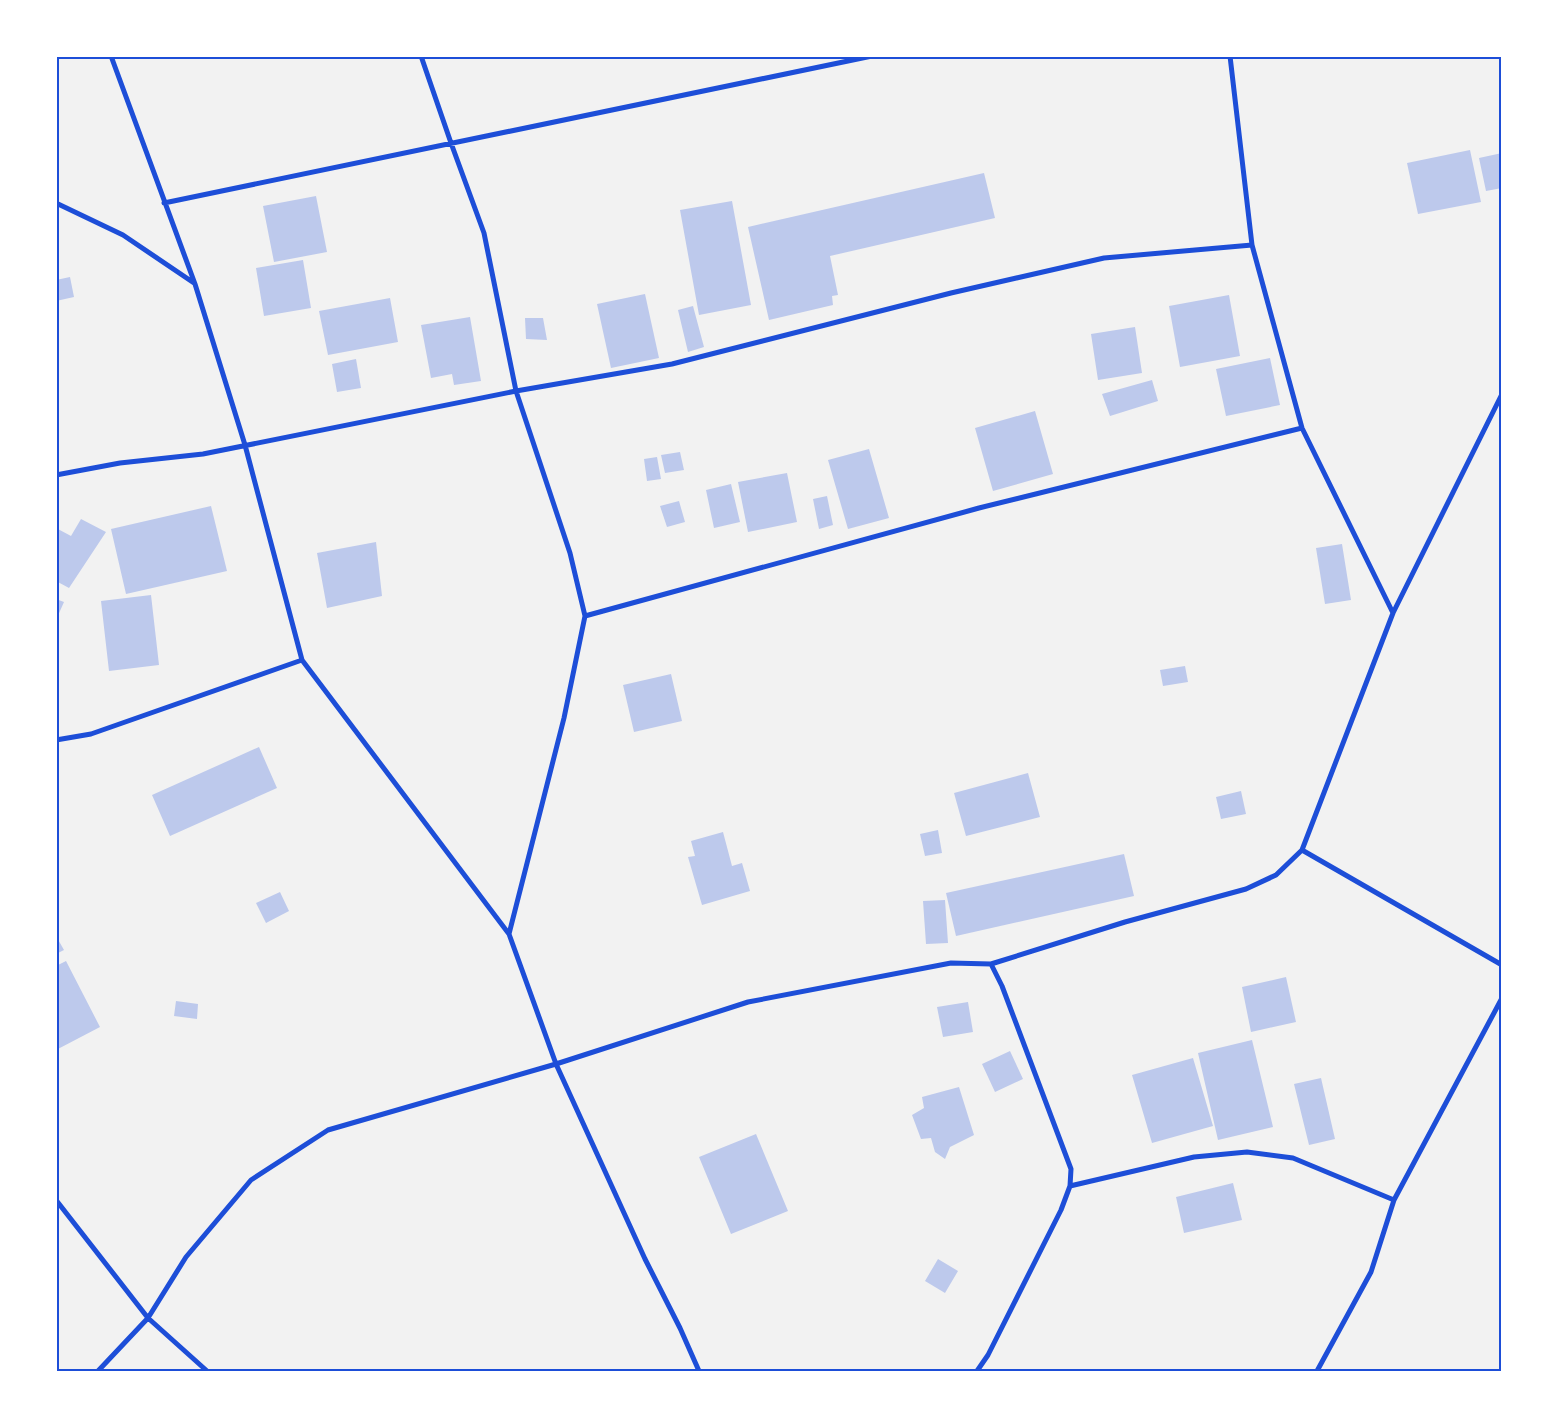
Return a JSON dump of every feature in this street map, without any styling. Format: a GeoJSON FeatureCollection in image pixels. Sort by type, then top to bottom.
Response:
{"type":"FeatureCollection","features":[{"type":"Feature","properties":{"kind":"street"},"geometry":{"type":"LineString","coordinates":[[111,56],[195,284],[245,445],[302,660],[509,934],[556,1064],[645,1259],[680,1328],[697,1370]]}},
{"type":"Feature","properties":{"kind":"street"},"geometry":{"type":"LineString","coordinates":[[421,56],[484,233],[516,392],[570,553],[585,616],[564,718],[509,934]]}},
{"type":"Feature","properties":{"kind":"street"},"geometry":{"type":"LineString","coordinates":[[164,203],[872,56]]}},
{"type":"Feature","properties":{"kind":"street"},"geometry":{"type":"LineString","coordinates":[[1230,56],[1252,246],[1302,428],[1393,612]]}},
{"type":"Feature","properties":{"kind":"street"},"geometry":{"type":"LineString","coordinates":[[56,203],[123,235],[195,284]]}},
{"type":"Feature","properties":{"kind":"street"},"geometry":{"type":"LineString","coordinates":[[56,475],[120,463],[203,454],[516,392],[672,364],[951,293],[1104,258],[1252,246]]}},
{"type":"Feature","properties":{"kind":"street"},"geometry":{"type":"LineString","coordinates":[[98,1371],[148,1318],[186,1257],[251,1180],[328,1130],[556,1064],[748,1002],[951,962],[991,964],[1125,922],[1246,888],[1276,875],[1302,850],[1393,612],[1502,394]]}},
{"type":"Feature","properties":{"kind":"street"},"geometry":{"type":"LineString","coordinates":[[585,616],[979,508],[1302,428]]}},
{"type":"Feature","properties":{"kind":"street"},"geometry":{"type":"LineString","coordinates":[[56,740],[91,734],[302,660]]}},
{"type":"Feature","properties":{"kind":"street"},"geometry":{"type":"LineString","coordinates":[[1302,850],[1502,965]]}},
{"type":"Feature","properties":{"kind":"street"},"geometry":{"type":"LineString","coordinates":[[977,1371],[988,1355],[1061,1210],[1070,1186],[1071,1169],[1002,986],[991,964]]}},
{"type":"Feature","properties":{"kind":"street"},"geometry":{"type":"LineString","coordinates":[[1317,1371],[1372,1272],[1394,1200],[1502,998]]}},
{"type":"Feature","properties":{"kind":"street"},"geometry":{"type":"LineString","coordinates":[[1070,1186],[1194,1157],[1247,1152],[1293,1158],[1394,1200]]}},
{"type":"Feature","properties":{"kind":"street"},"geometry":{"type":"LineString","coordinates":[[56,1200],[148,1318],[208,1371]]}},
{"type":"Feature","properties":{"kind":"building"},"geometry":{"type":"Polygon","coordinates":[[[1470,150],[1481,202],[1418,214],[1407,163],[1470,150]]]}},
{"type":"Feature","properties":{"kind":"building"},"geometry":{"type":"Polygon","coordinates":[[[1502,153],[1502,188],[1486,191],[1479,158],[1502,153]]]}},
{"type":"Feature","properties":{"kind":"building"},"geometry":{"type":"Polygon","coordinates":[[[984,173],[995,218],[830,256],[838,295],[832,296],[833,305],[769,320],[748,227],[984,173]]]}},
{"type":"Feature","properties":{"kind":"building"},"geometry":{"type":"Polygon","coordinates":[[[316,196],[327,252],[274,262],[263,206],[316,196]]]}},
{"type":"Feature","properties":{"kind":"building"},"geometry":{"type":"Polygon","coordinates":[[[732,201],[751,305],[699,315],[680,210],[732,201]]]}},
{"type":"Feature","properties":{"kind":"building"},"geometry":{"type":"Polygon","coordinates":[[[303,260],[311,308],[264,316],[256,268],[303,260]]]}},
{"type":"Feature","properties":{"kind":"building"},"geometry":{"type":"Polygon","coordinates":[[[70,277],[74,297],[56,301],[56,280],[70,277]]]}},
{"type":"Feature","properties":{"kind":"building"},"geometry":{"type":"Polygon","coordinates":[[[645,294],[659,358],[611,368],[597,304],[645,294]]]}},
{"type":"Feature","properties":{"kind":"building"},"geometry":{"type":"Polygon","coordinates":[[[1229,295],[1240,356],[1180,367],[1169,306],[1229,295]]]}},
{"type":"Feature","properties":{"kind":"building"},"geometry":{"type":"Polygon","coordinates":[[[390,298],[398,342],[328,355],[319,311],[390,298]]]}},
{"type":"Feature","properties":{"kind":"building"},"geometry":{"type":"Polygon","coordinates":[[[693,306],[704,347],[688,352],[678,310],[693,306]]]}},
{"type":"Feature","properties":{"kind":"building"},"geometry":{"type":"Polygon","coordinates":[[[470,317],[481,381],[454,385],[452,374],[431,378],[421,325],[470,317]]]}},
{"type":"Feature","properties":{"kind":"building"},"geometry":{"type":"Polygon","coordinates":[[[525,318],[543,318],[547,340],[526,339],[525,318]]]}},
{"type":"Feature","properties":{"kind":"building"},"geometry":{"type":"Polygon","coordinates":[[[1135,327],[1142,373],[1098,380],[1091,334],[1135,327]]]}},
{"type":"Feature","properties":{"kind":"building"},"geometry":{"type":"Polygon","coordinates":[[[1270,358],[1280,405],[1226,416],[1216,369],[1270,358]]]}},
{"type":"Feature","properties":{"kind":"building"},"geometry":{"type":"Polygon","coordinates":[[[356,359],[361,388],[337,392],[332,364],[356,359]]]}},
{"type":"Feature","properties":{"kind":"building"},"geometry":{"type":"Polygon","coordinates":[[[1152,380],[1158,401],[1110,416],[1102,394],[1152,380]]]}},
{"type":"Feature","properties":{"kind":"building"},"geometry":{"type":"Polygon","coordinates":[[[1035,411],[1053,474],[993,491],[975,428],[1035,411]]]}},
{"type":"Feature","properties":{"kind":"building"},"geometry":{"type":"Polygon","coordinates":[[[869,449],[889,518],[848,529],[828,460],[869,449]]]}},
{"type":"Feature","properties":{"kind":"building"},"geometry":{"type":"Polygon","coordinates":[[[680,452],[684,470],[665,473],[661,455],[680,452]]]}},
{"type":"Feature","properties":{"kind":"building"},"geometry":{"type":"Polygon","coordinates":[[[657,457],[661,479],[647,481],[644,459],[657,457]]]}},
{"type":"Feature","properties":{"kind":"building"},"geometry":{"type":"Polygon","coordinates":[[[787,473],[797,522],[748,532],[738,482],[787,473]]]}},
{"type":"Feature","properties":{"kind":"building"},"geometry":{"type":"Polygon","coordinates":[[[731,484],[740,522],[714,528],[706,490],[731,484]]]}},
{"type":"Feature","properties":{"kind":"building"},"geometry":{"type":"Polygon","coordinates":[[[827,496],[833,525],[819,529],[813,499],[827,496]]]}},
{"type":"Feature","properties":{"kind":"building"},"geometry":{"type":"Polygon","coordinates":[[[679,501],[685,522],[667,527],[660,506],[679,501]]]}},
{"type":"Feature","properties":{"kind":"building"},"geometry":{"type":"Polygon","coordinates":[[[211,506],[227,571],[126,594],[111,529],[211,506]]]}},
{"type":"Feature","properties":{"kind":"building"},"geometry":{"type":"Polygon","coordinates":[[[81,519],[106,532],[69,588],[56,581],[56,528],[71,536],[81,519]]]}},
{"type":"Feature","properties":{"kind":"building"},"geometry":{"type":"Polygon","coordinates":[[[376,542],[382,596],[327,608],[317,553],[376,542]]]}},
{"type":"Feature","properties":{"kind":"building"},"geometry":{"type":"Polygon","coordinates":[[[1342,544],[1351,600],[1325,604],[1316,548],[1342,544]]]}},
{"type":"Feature","properties":{"kind":"building"},"geometry":{"type":"Polygon","coordinates":[[[151,595],[159,665],[109,671],[101,601],[151,595]]]}},
{"type":"Feature","properties":{"kind":"building"},"geometry":{"type":"Polygon","coordinates":[[[56,599],[64,602],[56,620],[56,599]]]}},
{"type":"Feature","properties":{"kind":"building"},"geometry":{"type":"Polygon","coordinates":[[[1185,666],[1188,682],[1163,686],[1160,670],[1185,666]]]}},
{"type":"Feature","properties":{"kind":"building"},"geometry":{"type":"Polygon","coordinates":[[[671,674],[682,721],[634,732],[623,685],[671,674]]]}},
{"type":"Feature","properties":{"kind":"building"},"geometry":{"type":"Polygon","coordinates":[[[259,747],[277,788],[170,836],[152,795],[259,747]]]}},
{"type":"Feature","properties":{"kind":"building"},"geometry":{"type":"Polygon","coordinates":[[[1028,773],[1040,817],[966,836],[954,793],[1028,773]]]}},
{"type":"Feature","properties":{"kind":"building"},"geometry":{"type":"Polygon","coordinates":[[[1241,791],[1246,814],[1221,819],[1216,797],[1241,791]]]}},
{"type":"Feature","properties":{"kind":"building"},"geometry":{"type":"Polygon","coordinates":[[[938,830],[942,853],[925,856],[920,834],[938,830]]]}},
{"type":"Feature","properties":{"kind":"building"},"geometry":{"type":"Polygon","coordinates":[[[723,832],[732,866],[742,863],[750,891],[702,905],[688,857],[695,856],[691,841],[723,832]]]}},
{"type":"Feature","properties":{"kind":"building"},"geometry":{"type":"Polygon","coordinates":[[[1124,854],[1134,896],[956,936],[946,893],[1124,854]]]}},
{"type":"Feature","properties":{"kind":"building"},"geometry":{"type":"Polygon","coordinates":[[[280,892],[289,911],[266,923],[256,903],[280,892]]]}},
{"type":"Feature","properties":{"kind":"building"},"geometry":{"type":"Polygon","coordinates":[[[945,900],[948,943],[926,944],[923,901],[945,900]]]}},
{"type":"Feature","properties":{"kind":"building"},"geometry":{"type":"Polygon","coordinates":[[[56,936],[64,950],[56,954],[56,936]]]}},
{"type":"Feature","properties":{"kind":"building"},"geometry":{"type":"Polygon","coordinates":[[[66,961],[100,1027],[56,1050],[56,966],[66,961]]]}},
{"type":"Feature","properties":{"kind":"building"},"geometry":{"type":"Polygon","coordinates":[[[1286,977],[1296,1022],[1251,1032],[1242,987],[1286,977]]]}},
{"type":"Feature","properties":{"kind":"building"},"geometry":{"type":"Polygon","coordinates":[[[176,1001],[198,1004],[197,1019],[174,1016],[176,1001]]]}},
{"type":"Feature","properties":{"kind":"building"},"geometry":{"type":"Polygon","coordinates":[[[968,1002],[973,1032],[943,1037],[937,1007],[968,1002]]]}},
{"type":"Feature","properties":{"kind":"building"},"geometry":{"type":"Polygon","coordinates":[[[1252,1040],[1273,1127],[1218,1140],[1198,1053],[1252,1040]]]}},
{"type":"Feature","properties":{"kind":"building"},"geometry":{"type":"Polygon","coordinates":[[[1010,1051],[1023,1079],[995,1092],[982,1064],[1010,1051]]]}},
{"type":"Feature","properties":{"kind":"building"},"geometry":{"type":"Polygon","coordinates":[[[1193,1058],[1213,1126],[1152,1143],[1132,1075],[1193,1058]]]}},
{"type":"Feature","properties":{"kind":"building"},"geometry":{"type":"Polygon","coordinates":[[[1321,1078],[1335,1139],[1309,1145],[1294,1084],[1321,1078]]]}},
{"type":"Feature","properties":{"kind":"building"},"geometry":{"type":"Polygon","coordinates":[[[959,1087],[974,1135],[950,1147],[945,1159],[935,1152],[931,1138],[921,1139],[912,1115],[924,1108],[922,1097],[959,1087]]]}},
{"type":"Feature","properties":{"kind":"building"},"geometry":{"type":"Polygon","coordinates":[[[756,1134],[788,1211],[731,1234],[699,1157],[756,1134]]]}},
{"type":"Feature","properties":{"kind":"building"},"geometry":{"type":"Polygon","coordinates":[[[1233,1183],[1242,1220],[1184,1233],[1176,1197],[1233,1183]]]}},
{"type":"Feature","properties":{"kind":"building"},"geometry":{"type":"Polygon","coordinates":[[[938,1259],[958,1271],[945,1293],[925,1281],[938,1259]]]}}]}
